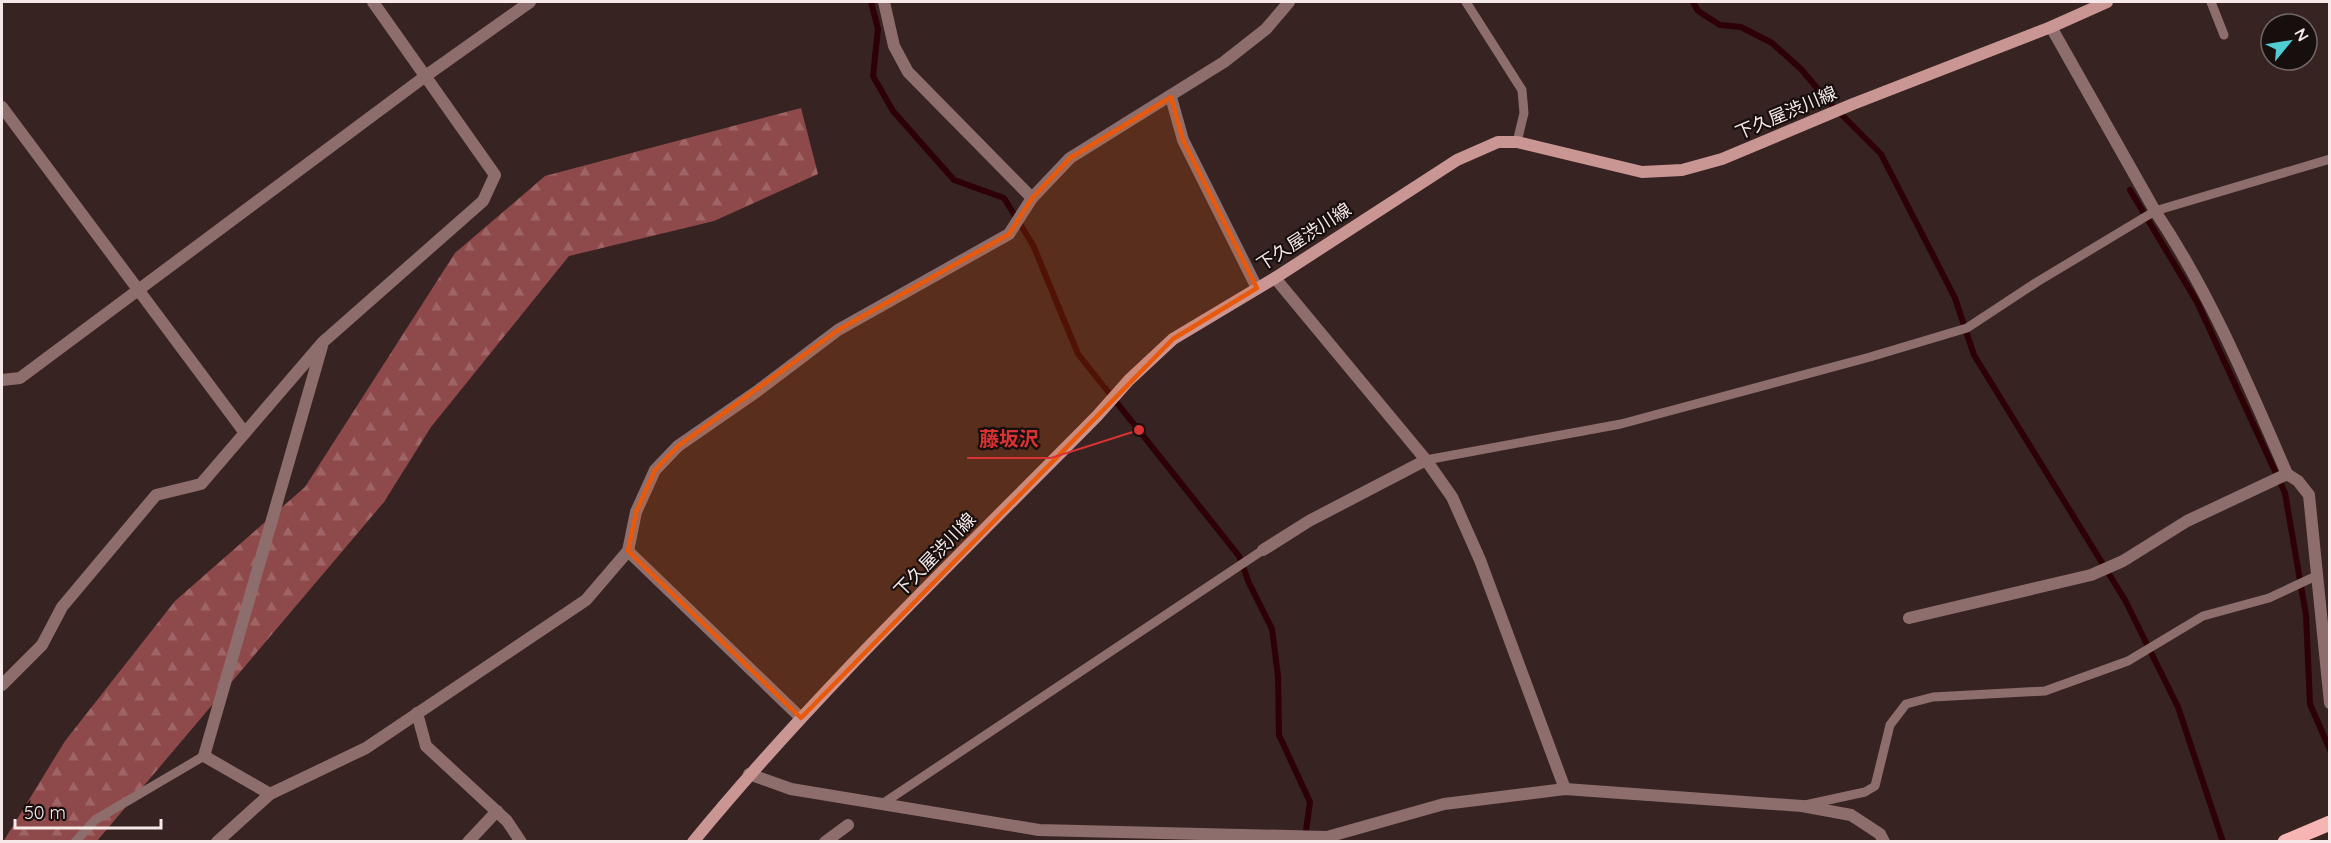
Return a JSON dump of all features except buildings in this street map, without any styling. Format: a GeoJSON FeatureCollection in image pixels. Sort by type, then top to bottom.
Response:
{"type":"FeatureCollection","features":[{"type":"Feature","properties":{"kind":"main road","name":"下久屋渋川線"},"geometry":{"type":"LineString","coordinates":[[693,842],[749,774],[801,718],[1097,416],[1129,380],[1173,339],[1275,278],[1457,160],[1498,142],[1517,142],[1642,172],[1682,170],[1722,159],[1853,104],[2051,27],[2107,2]]}},
{"type":"Feature","properties":{"kind":"main road"},"geometry":{"type":"LineString","coordinates":[[2285,842],[2330,823]]}},
{"type":"Feature","properties":{"kind":"street"},"geometry":{"type":"LineString","coordinates":[[2,685],[42,645],[62,607],[156,495],[201,484],[323,342],[483,201],[495,175],[427,75],[373,2]]}},
{"type":"Feature","properties":{"kind":"street"},"geometry":{"type":"LineString","coordinates":[[2,380],[20,378],[427,75],[530,2]]}},
{"type":"Feature","properties":{"kind":"street"},"geometry":{"type":"LineString","coordinates":[[884,2],[894,46],[908,72],[1032,198]]}},
{"type":"Feature","properties":{"kind":"street"},"geometry":{"type":"LineString","coordinates":[[217,842],[270,794],[366,748],[586,600],[628,551],[636,512],[655,470],[678,446],[756,392],[838,330],[1009,234],[1032,198],[1070,158],[1224,62],[1266,29],[1289,2]]}},
{"type":"Feature","properties":{"kind":"street"},"geometry":{"type":"LineString","coordinates":[[2051,27],[2155,211],[2174,240],[2236,356],[2287,474],[2298,481],[2309,495],[2330,703]]}},
{"type":"Feature","properties":{"kind":"street"},"geometry":{"type":"LineString","coordinates":[[1171,97],[1183,140],[1257,288]]}},
{"type":"Feature","properties":{"kind":"street"},"geometry":{"type":"LineString","coordinates":[[2,107],[245,433]]}},
{"type":"Feature","properties":{"kind":"street"},"geometry":{"type":"LineString","coordinates":[[1275,278],[1426,460],[1452,497],[1480,560],[1565,789]]}},
{"type":"Feature","properties":{"kind":"street"},"geometry":{"type":"LineString","coordinates":[[270,794],[204,756],[323,342]]}},
{"type":"Feature","properties":{"kind":"street"},"geometry":{"type":"LineString","coordinates":[[1263,550],[1309,521],[1426,460]]}},
{"type":"Feature","properties":{"kind":"street"},"geometry":{"type":"LineString","coordinates":[[1909,618],[2091,575],[2123,561],[2187,520],[2287,474]]}},
{"type":"Feature","properties":{"kind":"street"},"geometry":{"type":"LineString","coordinates":[[628,551],[801,718]]}},
{"type":"Feature","properties":{"kind":"street"},"geometry":{"type":"LineString","coordinates":[[2316,576],[2330,573]]}},
{"type":"Feature","properties":{"kind":"street"},"geometry":{"type":"LineString","coordinates":[[417,713],[426,746],[496,811],[521,842]]}},
{"type":"Feature","properties":{"kind":"street"},"geometry":{"type":"LineString","coordinates":[[749,774],[791,789],[1039,830],[1327,837],[1444,804],[1565,789],[1802,806],[1851,815],[1880,834],[1884,842]]}},
{"type":"Feature","properties":{"kind":"street"},"geometry":{"type":"LineString","coordinates":[[468,842],[496,811]]}},
{"type":"Feature","properties":{"kind":"street"},"geometry":{"type":"LineString","coordinates":[[825,842],[848,825]]}},
{"type":"Feature","properties":{"kind":"lane"},"geometry":{"type":"LineString","coordinates":[[1466,2],[1522,90],[1524,113],[1517,142]]}},
{"type":"Feature","properties":{"kind":"lane"},"geometry":{"type":"LineString","coordinates":[[2211,2],[2224,35]]}},
{"type":"Feature","properties":{"kind":"lane"},"geometry":{"type":"LineString","coordinates":[[1426,460],[1621,424],[1870,357],[1967,328],[2037,282],[2155,211],[2330,159]]}},
{"type":"Feature","properties":{"kind":"lane"},"geometry":{"type":"LineString","coordinates":[[882,804],[1263,550]]}},
{"type":"Feature","properties":{"kind":"lane"},"geometry":{"type":"LineString","coordinates":[[1802,806],[1865,792],[1875,786],[1890,725],[1906,704],[1933,697],[2045,691],[2128,661],[2203,616],[2269,598],[2316,576]]}},
{"type":"Feature","properties":{"kind":"lane"},"geometry":{"type":"LineString","coordinates":[[75,842],[95,820],[204,756]]}},
{"type":"Feature","properties":{"kind":"highlighted area"},"geometry":{"type":"Polygon","coordinates":[[[1171,97],[1183,140],[1257,288],[1173,339],[801,718],[628,551],[636,512],[655,470],[678,446],[838,330],[1009,234],[1032,198],[1070,158],[1171,97]]]}},
{"type":"Feature","properties":{"kind":"green space"},"geometry":{"type":"Polygon","coordinates":[[[801,108],[818,174],[714,221],[569,256],[431,427],[384,502],[97,841],[3,842],[65,741],[175,601],[305,487],[455,253],[545,176],[801,108]]]}},
{"type":"Feature","properties":{"kind":"waterway"},"geometry":{"type":"LineString","coordinates":[[871,2],[878,29],[873,76],[893,111],[954,180],[1004,198],[1033,245],[1078,354],[1239,556],[1249,583],[1272,629],[1278,676],[1279,735],[1310,802],[1305,838]]}},
{"type":"Feature","properties":{"kind":"waterway"},"geometry":{"type":"LineString","coordinates":[[1693,2],[1698,11],[1720,25],[1741,27],[1772,43],[1801,69],[1827,100],[1881,154],[1955,298],[1974,355],[2125,600],[2178,707],[2223,842]]}},
{"type":"Feature","properties":{"kind":"waterway"},"geometry":{"type":"LineString","coordinates":[[2130,190],[2197,302],[2285,493],[2306,615],[2310,704],[2330,750]]}},
{"type":"Feature","properties":{"kind":"place","name":"藤坂沢"},"geometry":{"type":"Point","coordinates":[1139,430]}}]}
